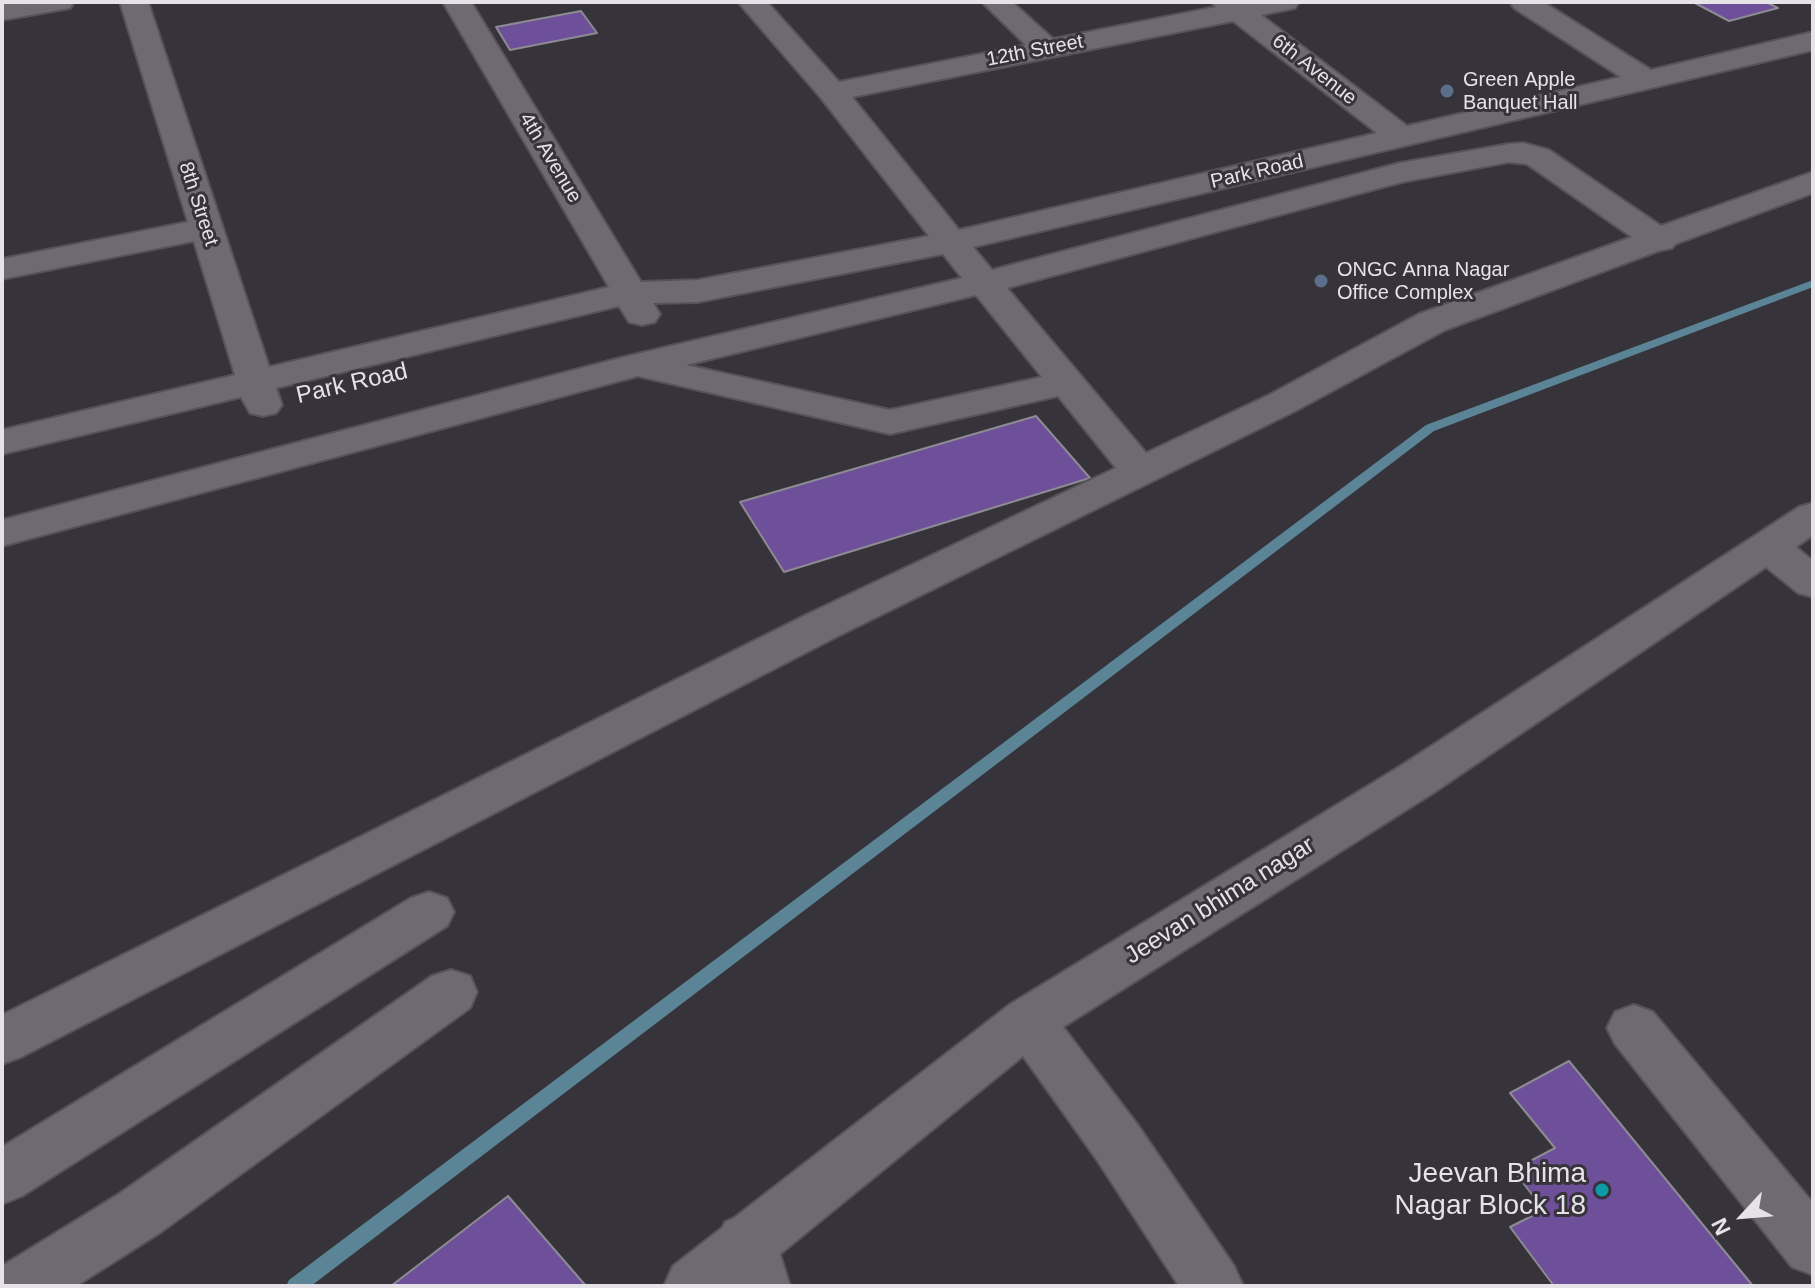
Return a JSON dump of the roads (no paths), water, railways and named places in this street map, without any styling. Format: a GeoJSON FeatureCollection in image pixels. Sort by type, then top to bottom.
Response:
{"type":"FeatureCollection","features":[{"type":"Feature","properties":{"kind":"street"},"geometry":{"type":"LineString","coordinates":[[2,12],[60,2]]}},
{"type":"Feature","properties":{"kind":"street","name":"8th Street"},"geometry":{"type":"LineString","coordinates":[[134,2],[259,394]]}},
{"type":"Feature","properties":{"kind":"street","name":"4th Avenue"},"geometry":{"type":"LineString","coordinates":[[457,2],[636,304]]}},
{"type":"Feature","properties":{"kind":"street"},"geometry":{"type":"LineString","coordinates":[[752,2],[832,92],[984,283],[1141,472]]}},
{"type":"Feature","properties":{"kind":"street"},"geometry":{"type":"LineString","coordinates":[[996,2],[1047,49]]}},
{"type":"Feature","properties":{"kind":"street","name":"12th Street"},"geometry":{"type":"LineString","coordinates":[[832,92],[1047,49],[1232,7],[1285,2]]}},
{"type":"Feature","properties":{"kind":"street"},"geometry":{"type":"LineString","coordinates":[[1524,2],[1645,79]]}},
{"type":"Feature","properties":{"kind":"street","name":"6th Avenue"},"geometry":{"type":"LineString","coordinates":[[1232,7],[1402,138]]}},
{"type":"Feature","properties":{"kind":"street","name":"Park Road"},"geometry":{"type":"LineString","coordinates":[[2,468],[259,394],[636,304],[951,242],[1813,41]]}},
{"type":"Feature","properties":{"kind":"street"},"geometry":{"type":"LineString","coordinates":[[2,533],[637,365],[984,283],[1400,173],[1509,153],[1523,152],[1538,157],[1660,241]]}},
{"type":"Feature","properties":{"kind":"street"},"geometry":{"type":"LineString","coordinates":[[2,1041],[823,625],[1282,403],[1432,322],[1660,241],[1813,182]]}},
{"type":"Feature","properties":{"kind":"street"},"geometry":{"type":"LineString","coordinates":[[2,269],[206,229]]}},
{"type":"Feature","properties":{"kind":"street"},"geometry":{"type":"LineString","coordinates":[[637,365],[890,422],[1067,383]]}},
{"type":"Feature","properties":{"kind":"street","name":"Park Road"},"geometry":{"type":"LineString","coordinates":[[2,442],[259,394]]}},
{"type":"Feature","properties":{"kind":"street","name":"Jeevan bhima nagar"},"geometry":{"type":"LineString","coordinates":[[694,1286],[753,1264],[1028,1021],[1416,780],[1813,516]]}},
{"type":"Feature","properties":{"kind":"street"},"geometry":{"type":"LineString","coordinates":[[1769,547],[1813,583]]}},
{"type":"Feature","properties":{"kind":"street"},"geometry":{"type":"LineString","coordinates":[[2,1178],[429,912]]}},
{"type":"Feature","properties":{"kind":"street"},"geometry":{"type":"LineString","coordinates":[[23,1286],[140,1213],[451,992]]}},
{"type":"Feature","properties":{"kind":"street"},"geometry":{"type":"LineString","coordinates":[[1028,1021],[1117,1142],[1213,1286]]}},
{"type":"Feature","properties":{"kind":"street"},"geometry":{"type":"LineString","coordinates":[[1634,1028],[1813,1247]]}},
{"type":"Feature","properties":{"kind":"waterway"},"geometry":{"type":"LineString","coordinates":[[296,1286],[1430,428],[1813,283]]}},
{"type":"Feature","properties":{"kind":"place","name":"Green Apple Banquet Hall"},"geometry":{"type":"Point","coordinates":[1447,91]}},
{"type":"Feature","properties":{"kind":"place","name":"ONGC Anna Nagar Office Complex"},"geometry":{"type":"Point","coordinates":[1321,281]}},
{"type":"Feature","properties":{"kind":"place","name":"Jeevan Bhima Nagar Block 18"},"geometry":{"type":"Point","coordinates":[1602,1190]}}]}
